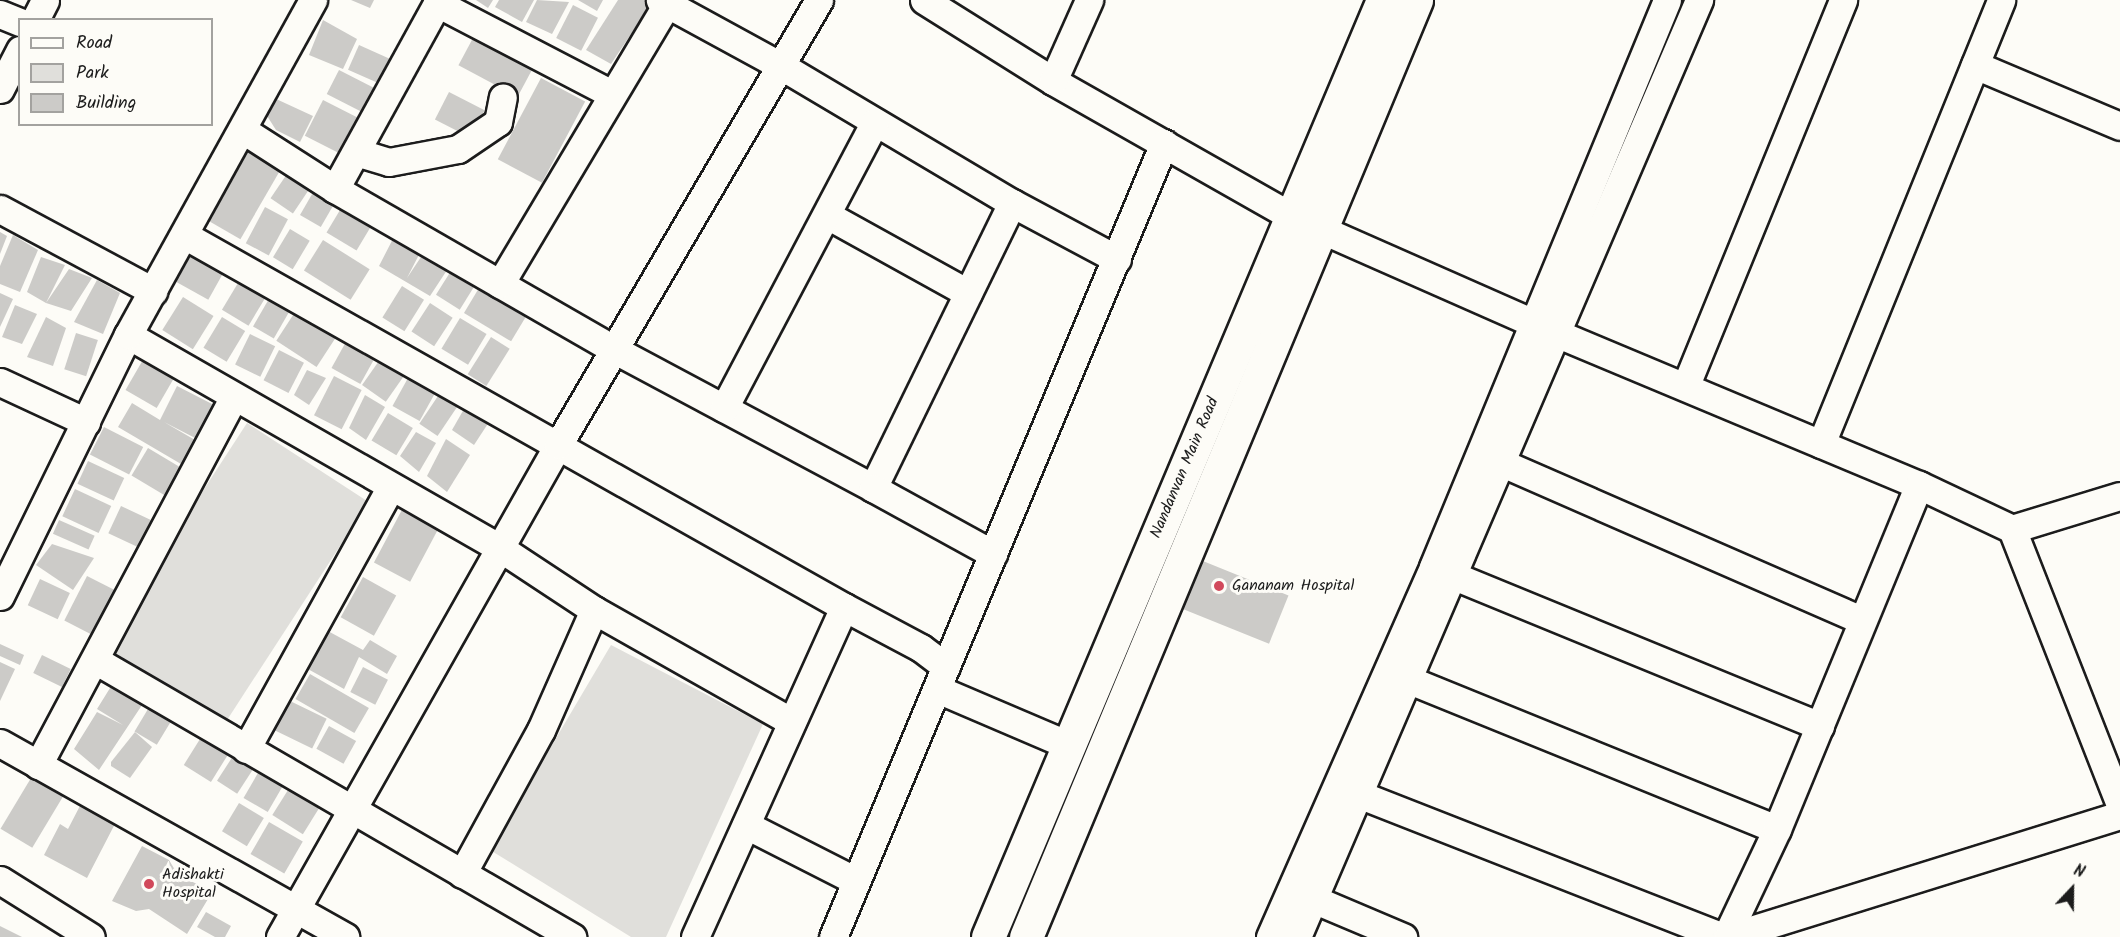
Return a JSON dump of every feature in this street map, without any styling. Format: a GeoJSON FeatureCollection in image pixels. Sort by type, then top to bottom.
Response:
{"type":"FeatureCollection","features":[{"type":"Feature","properties":{"kind":"main road","name":"Nandanvan Main Road"},"geometry":{"type":"LineString","coordinates":[[988,937],[1068,745],[1305,223],[1383,0]]}},
{"type":"Feature","properties":{"kind":"main road"},"geometry":{"type":"LineString","coordinates":[[1026,937],[1305,223],[1416,0]]}},
{"type":"Feature","properties":{"kind":"street"},"geometry":{"type":"LineString","coordinates":[[36,18],[45,0]]}},
{"type":"Feature","properties":{"kind":"street"},"geometry":{"type":"LineString","coordinates":[[0,596],[128,335],[186,236],[314,0]]}},
{"type":"Feature","properties":{"kind":"street"},"geometry":{"type":"LineString","coordinates":[[280,937],[558,445],[819,0]]}},
{"type":"Feature","properties":{"kind":"street"},"geometry":{"type":"LineString","coordinates":[[924,0],[1053,81],[1305,223],[1533,324],[1686,385],[1919,485],[2012,529],[2120,496]]}},
{"type":"Feature","properties":{"kind":"street"},"geometry":{"type":"LineString","coordinates":[[1053,81],[1089,0]]}},
{"type":"Feature","properties":{"kind":"street"},"geometry":{"type":"LineString","coordinates":[[1270,937],[1398,675],[1444,572],[1490,458],[1533,324],[1667,0]]}},
{"type":"Feature","properties":{"kind":"street"},"geometry":{"type":"LineString","coordinates":[[1490,458],[1558,334],[1699,0]]}},
{"type":"Feature","properties":{"kind":"street"},"geometry":{"type":"LineString","coordinates":[[1686,385],[1843,0]]}},
{"type":"Feature","properties":{"kind":"street"},"geometry":{"type":"LineString","coordinates":[[1821,444],[2001,0]]}},
{"type":"Feature","properties":{"kind":"street"},"geometry":{"type":"LineString","coordinates":[[335,189],[438,1],[612,94]]}},
{"type":"Feature","properties":{"kind":"street"},"geometry":{"type":"LineString","coordinates":[[500,284],[612,94],[663,2],[781,66],[1012,203],[1117,259]]}},
{"type":"Feature","properties":{"kind":"street"},"geometry":{"type":"LineString","coordinates":[[0,14],[18,21]]}},
{"type":"Feature","properties":{"kind":"street"},"geometry":{"type":"LineString","coordinates":[[0,89],[18,54]]}},
{"type":"Feature","properties":{"kind":"street"},"geometry":{"type":"LineString","coordinates":[[1975,65],[2120,126]]}},
{"type":"Feature","properties":{"kind":"street"},"geometry":{"type":"LineString","coordinates":[[356,152],[377,161],[389,162],[458,149],[498,122],[503,97]]}},
{"type":"Feature","properties":{"kind":"street"},"geometry":{"type":"LineString","coordinates":[[724,408],[875,122]]}},
{"type":"Feature","properties":{"kind":"street"},"geometry":{"type":"LineString","coordinates":[[243,130],[335,189],[615,350],[993,554]]}},
{"type":"Feature","properties":{"kind":"street"},"geometry":{"type":"LineString","coordinates":[[833,937],[1164,143]]}},
{"type":"Feature","properties":{"kind":"street"},"geometry":{"type":"LineString","coordinates":[[873,488],[1012,203]]}},
{"type":"Feature","properties":{"kind":"street"},"geometry":{"type":"LineString","coordinates":[[0,209],[153,291]]}},
{"type":"Feature","properties":{"kind":"street"},"geometry":{"type":"LineString","coordinates":[[827,215],[968,293]]}},
{"type":"Feature","properties":{"kind":"street"},"geometry":{"type":"LineString","coordinates":[[186,236],[844,607],[921,648],[941,678],[1068,745]]}},
{"type":"Feature","properties":{"kind":"street"},"geometry":{"type":"LineString","coordinates":[[128,335],[390,488],[500,548],[594,610],[792,723]]}},
{"type":"Feature","properties":{"kind":"street"},"geometry":{"type":"LineString","coordinates":[[0,382],[86,422]]}},
{"type":"Feature","properties":{"kind":"street"},"geometry":{"type":"LineString","coordinates":[[38,765],[234,397]]}},
{"type":"Feature","properties":{"kind":"street"},"geometry":{"type":"LineString","coordinates":[[1490,458],[1862,620]]}},
{"type":"Feature","properties":{"kind":"street"},"geometry":{"type":"LineString","coordinates":[[1725,937],[1777,829],[1919,485]]}},
{"type":"Feature","properties":{"kind":"street"},"geometry":{"type":"LineString","coordinates":[[246,749],[390,488]]}},
{"type":"Feature","properties":{"kind":"street"},"geometry":{"type":"LineString","coordinates":[[2012,529],[2120,805]]}},
{"type":"Feature","properties":{"kind":"street"},"geometry":{"type":"LineString","coordinates":[[1444,572],[1820,726]]}},
{"type":"Feature","properties":{"kind":"street"},"geometry":{"type":"LineString","coordinates":[[695,937],[844,607]]}},
{"type":"Feature","properties":{"kind":"street"},"geometry":{"type":"LineString","coordinates":[[462,874],[541,730],[594,610]]}},
{"type":"Feature","properties":{"kind":"street"},"geometry":{"type":"LineString","coordinates":[[95,660],[352,812],[572,937]]}},
{"type":"Feature","properties":{"kind":"street"},"geometry":{"type":"LineString","coordinates":[[1297,937],[1358,794],[1398,675]]}},
{"type":"Feature","properties":{"kind":"street"},"geometry":{"type":"LineString","coordinates":[[1398,675],[1777,829]]}},
{"type":"Feature","properties":{"kind":"street"},"geometry":{"type":"LineString","coordinates":[[0,743],[345,937]]}},
{"type":"Feature","properties":{"kind":"street"},"geometry":{"type":"LineString","coordinates":[[1358,794],[1725,937],[2120,815]]}},
{"type":"Feature","properties":{"kind":"street"},"geometry":{"type":"LineString","coordinates":[[746,825],[856,881]]}},
{"type":"Feature","properties":{"kind":"street"},"geometry":{"type":"LineString","coordinates":[[0,880],[91,937]]}},
{"type":"Feature","properties":{"kind":"street"},"geometry":{"type":"LineString","coordinates":[[1313,899],[1403,937]]}},
{"type":"Feature","properties":{"kind":"green space"},"geometry":{"type":"Polygon","coordinates":[[[247,423],[369,502],[223,726],[102,647],[247,423]]]}},
{"type":"Feature","properties":{"kind":"green space"},"geometry":{"type":"Polygon","coordinates":[[[611,645],[763,724],[666,937],[631,937],[490,850],[611,645]]]}},
{"type":"Feature","properties":{"kind":"building"},"geometry":{"type":"Polygon","coordinates":[[[351,0],[374,0],[370,8],[351,0]]]}},
{"type":"Feature","properties":{"kind":"building"},"geometry":{"type":"Polygon","coordinates":[[[476,0],[493,0],[488,8],[476,0]]]}},
{"type":"Feature","properties":{"kind":"building"},"geometry":{"type":"Polygon","coordinates":[[[499,0],[534,0],[522,22],[495,7],[499,0]]]}},
{"type":"Feature","properties":{"kind":"building"},"geometry":{"type":"Polygon","coordinates":[[[537,0],[569,2],[552,34],[526,22],[537,0]]]}},
{"type":"Feature","properties":{"kind":"building"},"geometry":{"type":"Polygon","coordinates":[[[578,0],[603,0],[597,11],[578,0]]]}},
{"type":"Feature","properties":{"kind":"building"},"geometry":{"type":"Polygon","coordinates":[[[618,0],[645,0],[651,4],[611,64],[586,50],[618,0]]]}},
{"type":"Feature","properties":{"kind":"building"},"geometry":{"type":"Polygon","coordinates":[[[573,5],[598,18],[581,51],[556,38],[573,5]]]}},
{"type":"Feature","properties":{"kind":"building"},"geometry":{"type":"Polygon","coordinates":[[[323,20],[357,39],[343,69],[309,55],[323,20]]]}},
{"type":"Feature","properties":{"kind":"building"},"geometry":{"type":"Polygon","coordinates":[[[473,38],[532,69],[518,97],[458,65],[473,38]]]}},
{"type":"Feature","properties":{"kind":"building"},"geometry":{"type":"Polygon","coordinates":[[[359,45],[392,60],[381,84],[348,70],[359,45]]]}},
{"type":"Feature","properties":{"kind":"building"},"geometry":{"type":"Polygon","coordinates":[[[339,70],[374,88],[361,112],[327,94],[339,70]]]}},
{"type":"Feature","properties":{"kind":"building"},"geometry":{"type":"Polygon","coordinates":[[[541,78],[585,101],[542,183],[498,159],[541,78]]]}},
{"type":"Feature","properties":{"kind":"building"},"geometry":{"type":"Polygon","coordinates":[[[449,92],[485,110],[471,138],[435,120],[449,92]]]}},
{"type":"Feature","properties":{"kind":"building"},"geometry":{"type":"Polygon","coordinates":[[[274,98],[313,116],[300,142],[276,130],[262,108],[274,98]]]}},
{"type":"Feature","properties":{"kind":"building"},"geometry":{"type":"Polygon","coordinates":[[[323,100],[360,119],[342,155],[305,136],[323,100]]]}},
{"type":"Feature","properties":{"kind":"building"},"geometry":{"type":"Polygon","coordinates":[[[248,150],[281,169],[240,239],[208,220],[248,150]]]}},
{"type":"Feature","properties":{"kind":"building"},"geometry":{"type":"Polygon","coordinates":[[[289,171],[311,186],[293,213],[271,198],[289,171]]]}},
{"type":"Feature","properties":{"kind":"building"},"geometry":{"type":"Polygon","coordinates":[[[315,189],[336,201],[321,227],[300,215],[315,189]]]}},
{"type":"Feature","properties":{"kind":"building"},"geometry":{"type":"Polygon","coordinates":[[[343,205],[373,223],[357,250],[327,232],[343,205]]]}},
{"type":"Feature","properties":{"kind":"building"},"geometry":{"type":"Polygon","coordinates":[[[265,207],[288,219],[269,255],[246,243],[265,207]]]}},
{"type":"Feature","properties":{"kind":"building"},"geometry":{"type":"Polygon","coordinates":[[[290,229],[310,241],[293,269],[273,257],[290,229]]]}},
{"type":"Feature","properties":{"kind":"building"},"geometry":{"type":"Polygon","coordinates":[[[397,231],[424,245],[407,278],[427,248],[451,264],[430,296],[379,266],[397,231]]]}},
{"type":"Feature","properties":{"kind":"building"},"geometry":{"type":"Polygon","coordinates":[[[0,232],[7,236],[0,254],[0,232]]]}},
{"type":"Feature","properties":{"kind":"building"},"geometry":{"type":"Polygon","coordinates":[[[13,235],[38,250],[20,292],[0,284],[0,266],[13,235]]]}},
{"type":"Feature","properties":{"kind":"building"},"geometry":{"type":"Polygon","coordinates":[[[323,240],[370,269],[351,300],[304,271],[323,240]]]}},
{"type":"Feature","properties":{"kind":"building"},"geometry":{"type":"Polygon","coordinates":[[[193,249],[226,267],[208,300],[175,281],[193,249]]]}},
{"type":"Feature","properties":{"kind":"building"},"geometry":{"type":"Polygon","coordinates":[[[41,257],[65,265],[46,303],[27,292],[41,257]]]}},
{"type":"Feature","properties":{"kind":"building"},"geometry":{"type":"Polygon","coordinates":[[[454,266],[478,281],[460,310],[436,295],[454,266]]]}},
{"type":"Feature","properties":{"kind":"building"},"geometry":{"type":"Polygon","coordinates":[[[69,269],[92,278],[71,311],[46,303],[69,269]]]}},
{"type":"Feature","properties":{"kind":"building"},"geometry":{"type":"Polygon","coordinates":[[[241,278],[268,294],[249,326],[222,310],[241,278]]]}},
{"type":"Feature","properties":{"kind":"building"},"geometry":{"type":"Polygon","coordinates":[[[97,280],[120,293],[103,334],[74,322],[97,280]]]}},
{"type":"Feature","properties":{"kind":"building"},"geometry":{"type":"Polygon","coordinates":[[[482,283],[529,311],[511,341],[464,313],[482,283]]]}},
{"type":"Feature","properties":{"kind":"building"},"geometry":{"type":"Polygon","coordinates":[[[402,286],[424,300],[404,331],[382,317],[402,286]]]}},
{"type":"Feature","properties":{"kind":"building"},"geometry":{"type":"Polygon","coordinates":[[[0,293],[13,299],[0,327],[0,293]]]}},
{"type":"Feature","properties":{"kind":"building"},"geometry":{"type":"Polygon","coordinates":[[[183,297],[214,316],[193,349],[162,330],[183,297]]]}},
{"type":"Feature","properties":{"kind":"building"},"geometry":{"type":"Polygon","coordinates":[[[270,297],[291,309],[274,338],[253,326],[270,297]]]}},
{"type":"Feature","properties":{"kind":"building"},"geometry":{"type":"Polygon","coordinates":[[[430,303],[453,318],[434,346],[411,332],[430,303]]]}},
{"type":"Feature","properties":{"kind":"building"},"geometry":{"type":"Polygon","coordinates":[[[15,305],[37,314],[22,344],[2,337],[15,305]]]}},
{"type":"Feature","properties":{"kind":"building"},"geometry":{"type":"Polygon","coordinates":[[[297,309],[337,335],[317,367],[276,341],[297,309]]]}},
{"type":"Feature","properties":{"kind":"building"},"geometry":{"type":"Polygon","coordinates":[[[46,317],[66,328],[53,366],[27,357],[46,317]]]}},
{"type":"Feature","properties":{"kind":"building"},"geometry":{"type":"Polygon","coordinates":[[[222,317],[245,331],[227,362],[203,348],[222,317]]]}},
{"type":"Feature","properties":{"kind":"building"},"geometry":{"type":"Polygon","coordinates":[[[460,318],[487,334],[468,365],[441,349],[460,318]]]}},
{"type":"Feature","properties":{"kind":"building"},"geometry":{"type":"Polygon","coordinates":[[[76,333],[98,340],[86,376],[64,369],[76,333]]]}},
{"type":"Feature","properties":{"kind":"building"},"geometry":{"type":"Polygon","coordinates":[[[250,334],[275,346],[260,377],[235,365],[250,334]]]}},
{"type":"Feature","properties":{"kind":"building"},"geometry":{"type":"Polygon","coordinates":[[[491,337],[510,349],[486,386],[468,374],[491,337]]]}},
{"type":"Feature","properties":{"kind":"building"},"geometry":{"type":"Polygon","coordinates":[[[347,340],[376,356],[360,384],[331,368],[347,340]]]}},
{"type":"Feature","properties":{"kind":"building"},"geometry":{"type":"Polygon","coordinates":[[[279,350],[304,363],[289,393],[264,380],[279,350]]]}},
{"type":"Feature","properties":{"kind":"building"},"geometry":{"type":"Polygon","coordinates":[[[144,358],[175,376],[157,408],[126,390],[144,358]]]}},
{"type":"Feature","properties":{"kind":"building"},"geometry":{"type":"Polygon","coordinates":[[[381,358],[405,375],[386,402],[362,385],[381,358]]]}},
{"type":"Feature","properties":{"kind":"building"},"geometry":{"type":"Polygon","coordinates":[[[307,370],[326,378],[309,405],[294,395],[307,370]]]}},
{"type":"Feature","properties":{"kind":"building"},"geometry":{"type":"Polygon","coordinates":[[[334,376],[362,390],[342,429],[314,415],[334,376]]]}},
{"type":"Feature","properties":{"kind":"building"},"geometry":{"type":"Polygon","coordinates":[[[408,378],[435,393],[420,421],[392,406],[408,378]]]}},
{"type":"Feature","properties":{"kind":"building"},"geometry":{"type":"Polygon","coordinates":[[[177,386],[216,406],[199,440],[164,422],[195,440],[181,464],[118,427],[132,403],[160,420],[177,386]]]}},
{"type":"Feature","properties":{"kind":"building"},"geometry":{"type":"Polygon","coordinates":[[[440,393],[458,405],[438,436],[419,424],[440,393]]]}},
{"type":"Feature","properties":{"kind":"building"},"geometry":{"type":"Polygon","coordinates":[[[365,395],[385,407],[366,440],[349,428],[365,395]]]}},
{"type":"Feature","properties":{"kind":"building"},"geometry":{"type":"Polygon","coordinates":[[[464,409],[489,422],[474,445],[452,430],[464,409]]]}},
{"type":"Feature","properties":{"kind":"building"},"geometry":{"type":"Polygon","coordinates":[[[388,413],[413,428],[396,455],[372,440],[388,413]]]}},
{"type":"Feature","properties":{"kind":"building"},"geometry":{"type":"Polygon","coordinates":[[[104,427],[143,447],[129,475],[90,455],[104,427]]]}},
{"type":"Feature","properties":{"kind":"building"},"geometry":{"type":"Polygon","coordinates":[[[416,432],[436,443],[419,472],[400,456],[416,432]]]}},
{"type":"Feature","properties":{"kind":"building"},"geometry":{"type":"Polygon","coordinates":[[[446,439],[470,455],[447,492],[427,476],[446,439]]]}},
{"type":"Feature","properties":{"kind":"building"},"geometry":{"type":"Polygon","coordinates":[[[148,448],[183,469],[167,497],[132,475],[148,448]]]}},
{"type":"Feature","properties":{"kind":"building"},"geometry":{"type":"Polygon","coordinates":[[[88,461],[124,478],[114,501],[77,484],[88,461]]]}},
{"type":"Feature","properties":{"kind":"building"},"geometry":{"type":"Polygon","coordinates":[[[75,489],[111,506],[99,533],[62,516],[75,489]]]}},
{"type":"Feature","properties":{"kind":"building"},"geometry":{"type":"Polygon","coordinates":[[[121,506],[151,520],[138,547],[108,533],[121,506]]]}},
{"type":"Feature","properties":{"kind":"building"},"geometry":{"type":"Polygon","coordinates":[[[404,506],[440,525],[410,582],[374,563],[404,506]]]}},
{"type":"Feature","properties":{"kind":"building"},"geometry":{"type":"Polygon","coordinates":[[[59,520],[95,536],[89,550],[53,534],[59,520]]]}},
{"type":"Feature","properties":{"kind":"building"},"geometry":{"type":"Polygon","coordinates":[[[52,544],[94,558],[73,590],[36,565],[52,544]]]}},
{"type":"Feature","properties":{"kind":"building"},"geometry":{"type":"Polygon","coordinates":[[[1193,557],[1288,596],[1269,644],[1174,605],[1193,557]]]}},
{"type":"Feature","properties":{"kind":"building"},"geometry":{"type":"Polygon","coordinates":[[[87,576],[119,592],[96,637],[64,621],[87,576]]]}},
{"type":"Feature","properties":{"kind":"building"},"geometry":{"type":"Polygon","coordinates":[[[363,577],[396,595],[374,636],[341,617],[363,577]]]}},
{"type":"Feature","properties":{"kind":"building"},"geometry":{"type":"Polygon","coordinates":[[[40,579],[70,593],[58,619],[28,605],[40,579]]]}},
{"type":"Feature","properties":{"kind":"building"},"geometry":{"type":"Polygon","coordinates":[[[326,630],[363,650],[370,640],[397,656],[387,674],[359,657],[344,689],[306,668],[326,630]]]}},
{"type":"Feature","properties":{"kind":"building"},"geometry":{"type":"Polygon","coordinates":[[[0,644],[24,655],[20,665],[0,656],[0,644]]]}},
{"type":"Feature","properties":{"kind":"building"},"geometry":{"type":"Polygon","coordinates":[[[42,655],[71,669],[62,687],[33,673],[42,655]]]}},
{"type":"Feature","properties":{"kind":"building"},"geometry":{"type":"Polygon","coordinates":[[[0,662],[15,669],[0,701],[0,662]]]}},
{"type":"Feature","properties":{"kind":"building"},"geometry":{"type":"Polygon","coordinates":[[[363,667],[388,680],[375,705],[350,692],[363,667]]]}},
{"type":"Feature","properties":{"kind":"building"},"geometry":{"type":"Polygon","coordinates":[[[310,674],[369,708],[354,733],[296,699],[310,674]]]}},
{"type":"Feature","properties":{"kind":"building"},"geometry":{"type":"Polygon","coordinates":[[[115,680],[146,699],[99,770],[74,749],[97,712],[123,725],[97,709],[115,680]]]}},
{"type":"Feature","properties":{"kind":"building"},"geometry":{"type":"Polygon","coordinates":[[[288,700],[327,719],[312,749],[274,730],[288,700]]]}},
{"type":"Feature","properties":{"kind":"building"},"geometry":{"type":"Polygon","coordinates":[[[151,704],[173,717],[157,745],[135,731],[151,704]]]}},
{"type":"Feature","properties":{"kind":"building"},"geometry":{"type":"Polygon","coordinates":[[[329,726],[356,741],[344,764],[316,749],[329,726]]]}},
{"type":"Feature","properties":{"kind":"building"},"geometry":{"type":"Polygon","coordinates":[[[205,731],[232,748],[211,782],[184,765],[205,731]]]}},
{"type":"Feature","properties":{"kind":"building"},"geometry":{"type":"Polygon","coordinates":[[[135,732],[152,747],[130,778],[111,766],[111,762],[135,732]]]}},
{"type":"Feature","properties":{"kind":"building"},"geometry":{"type":"Polygon","coordinates":[[[235,753],[255,766],[237,794],[217,781],[235,753]]]}},
{"type":"Feature","properties":{"kind":"building"},"geometry":{"type":"Polygon","coordinates":[[[262,766],[286,780],[268,812],[244,798],[262,766]]]}},
{"type":"Feature","properties":{"kind":"building"},"geometry":{"type":"Polygon","coordinates":[[[34,773],[66,792],[32,848],[1,829],[34,773]]]}},
{"type":"Feature","properties":{"kind":"building"},"geometry":{"type":"Polygon","coordinates":[[[293,782],[324,801],[303,834],[272,815],[293,782]]]}},
{"type":"Feature","properties":{"kind":"building"},"geometry":{"type":"Polygon","coordinates":[[[83,800],[118,818],[87,878],[44,855],[60,824],[68,829],[83,800]]]}},
{"type":"Feature","properties":{"kind":"building"},"geometry":{"type":"Polygon","coordinates":[[[239,803],[264,818],[247,846],[222,831],[239,803]]]}},
{"type":"Feature","properties":{"kind":"building"},"geometry":{"type":"Polygon","coordinates":[[[269,822],[303,842],[284,874],[250,854],[269,822]]]}},
{"type":"Feature","properties":{"kind":"building"},"geometry":{"type":"Polygon","coordinates":[[[142,846],[169,860],[178,875],[197,884],[208,899],[187,934],[149,909],[136,911],[112,901],[142,846]]]}},
{"type":"Feature","properties":{"kind":"building"},"geometry":{"type":"Polygon","coordinates":[[[206,912],[231,926],[225,937],[215,937],[197,927],[206,912]]]}},
{"type":"Feature","properties":{"kind":"building"},"geometry":{"type":"Polygon","coordinates":[[[0,926],[22,937],[0,937],[0,926]]]}},
{"type":"Feature","properties":{"kind":"place","name":"Gananam Hospital"},"geometry":{"type":"Point","coordinates":[1219,586]}},
{"type":"Feature","properties":{"kind":"place","name":"Adishakti Hospital"},"geometry":{"type":"Point","coordinates":[149,884]}}]}
